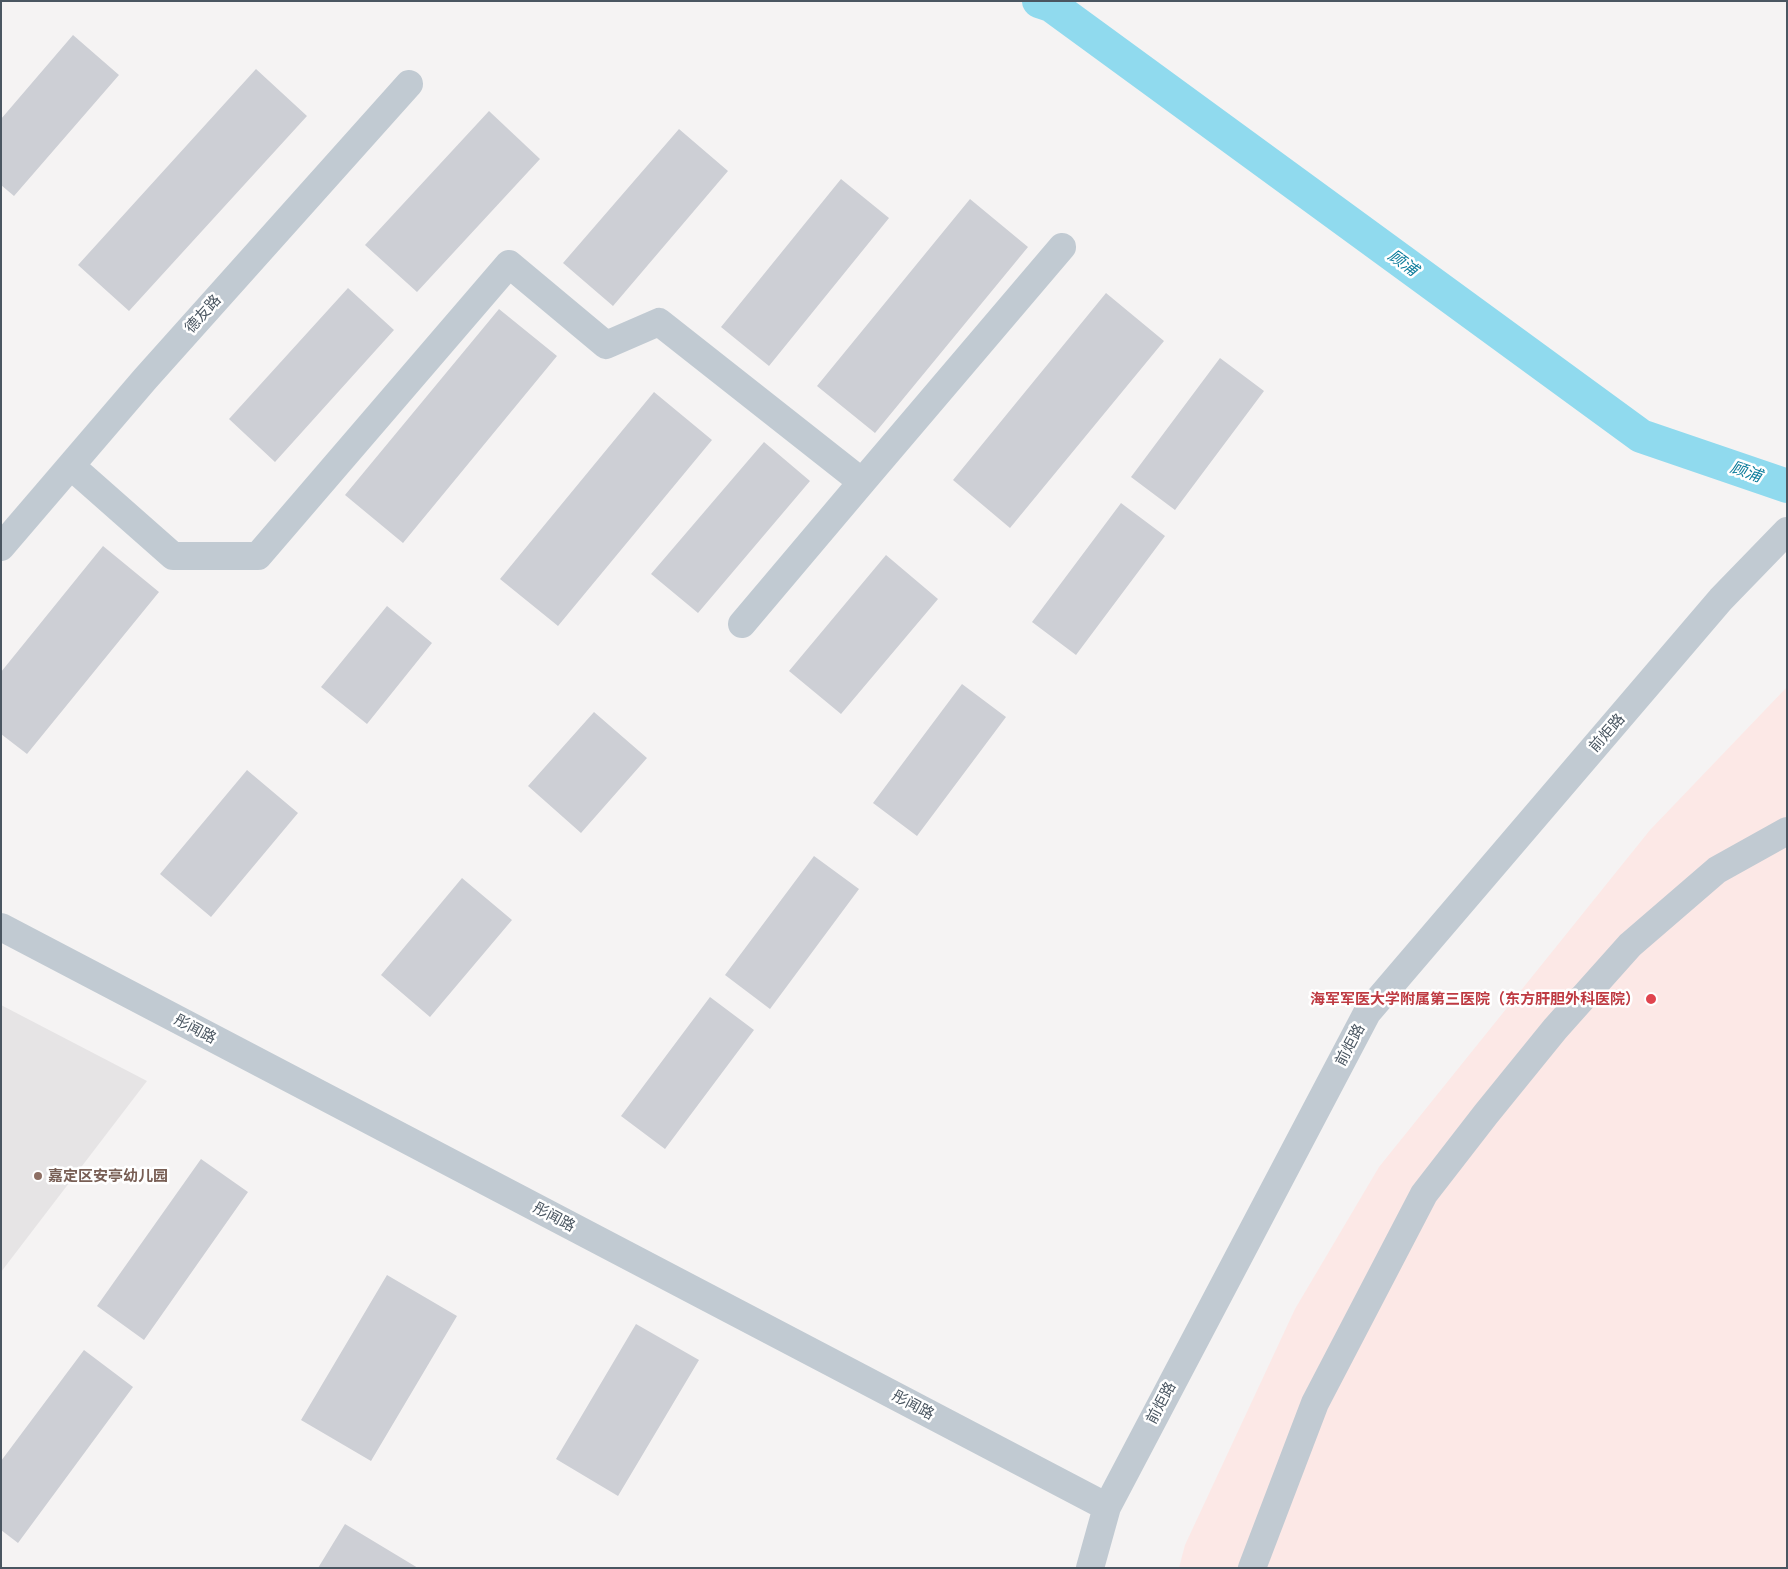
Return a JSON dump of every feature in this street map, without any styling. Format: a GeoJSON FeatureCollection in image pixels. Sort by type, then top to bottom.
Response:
{"type":"FeatureCollection","features":[{"type":"Feature","properties":{"kind":"street","name":"德友路"},"geometry":{"type":"LineString","coordinates":[[1,547],[145,379],[409,84]]}},
{"type":"Feature","properties":{"kind":"street"},"geometry":{"type":"LineString","coordinates":[[742,624],[1062,247]]}},
{"type":"Feature","properties":{"kind":"street"},"geometry":{"type":"LineString","coordinates":[[71,466],[174,556],[258,556],[509,264],[606,345],[659,322],[862,482]]}},
{"type":"Feature","properties":{"kind":"street","name":"前炬路"},"geometry":{"type":"LineString","coordinates":[[1090,1568],[1107,1507],[1367,1013],[1721,598],[1787,531]]}},
{"type":"Feature","properties":{"kind":"street"},"geometry":{"type":"LineString","coordinates":[[1252,1568],[1315,1403],[1424,1194],[1555,1028],[1630,945],[1717,870],[1787,831]]}},
{"type":"Feature","properties":{"kind":"street","name":"彤闻路"},"geometry":{"type":"LineString","coordinates":[[1,927],[1107,1507]]}},
{"type":"Feature","properties":{"kind":"shaded area","name":"海军军医大学附属第三医院（东方肝胆外科医院）"},"geometry":{"type":"Polygon","coordinates":[[[1787,687],[1787,1568],[1179,1568],[1185,1545],[1295,1309],[1379,1167],[1650,830],[1787,687]]]}},
{"type":"Feature","properties":{"kind":"shaded area","name":"嘉定区安亭幼儿园"},"geometry":{"type":"Polygon","coordinates":[[[1,1005],[147,1081],[1,1272],[1,1005]]]}},
{"type":"Feature","properties":{"kind":"building"},"geometry":{"type":"Polygon","coordinates":[[[73,35],[119,75],[14,196],[1,185],[1,119],[73,35]]]}},
{"type":"Feature","properties":{"kind":"building"},"geometry":{"type":"Polygon","coordinates":[[[256,69],[307,116],[129,311],[78,265],[256,69]]]}},
{"type":"Feature","properties":{"kind":"building"},"geometry":{"type":"Polygon","coordinates":[[[489,111],[540,159],[417,292],[365,245],[489,111]]]}},
{"type":"Feature","properties":{"kind":"building"},"geometry":{"type":"Polygon","coordinates":[[[679,129],[728,171],[613,306],[563,263],[679,129]]]}},
{"type":"Feature","properties":{"kind":"building"},"geometry":{"type":"Polygon","coordinates":[[[841,179],[889,218],[769,366],[721,327],[841,179]]]}},
{"type":"Feature","properties":{"kind":"building"},"geometry":{"type":"Polygon","coordinates":[[[970,199],[1028,247],[875,433],[817,386],[970,199]]]}},
{"type":"Feature","properties":{"kind":"building"},"geometry":{"type":"Polygon","coordinates":[[[348,288],[394,330],[275,462],[229,419],[348,288]]]}},
{"type":"Feature","properties":{"kind":"building"},"geometry":{"type":"Polygon","coordinates":[[[1106,293],[1164,341],[1010,528],[953,480],[1106,293]]]}},
{"type":"Feature","properties":{"kind":"building"},"geometry":{"type":"Polygon","coordinates":[[[499,309],[557,356],[403,543],[345,495],[499,309]]]}},
{"type":"Feature","properties":{"kind":"building"},"geometry":{"type":"Polygon","coordinates":[[[1220,358],[1264,391],[1175,510],[1131,477],[1220,358]]]}},
{"type":"Feature","properties":{"kind":"building"},"geometry":{"type":"Polygon","coordinates":[[[654,392],[712,440],[558,626],[500,579],[654,392]]]}},
{"type":"Feature","properties":{"kind":"building"},"geometry":{"type":"Polygon","coordinates":[[[764,442],[810,481],[698,613],[651,574],[764,442]]]}},
{"type":"Feature","properties":{"kind":"building"},"geometry":{"type":"Polygon","coordinates":[[[1121,503],[1165,536],[1076,655],[1032,622],[1121,503]]]}},
{"type":"Feature","properties":{"kind":"building"},"geometry":{"type":"Polygon","coordinates":[[[103,546],[159,592],[27,754],[1,734],[1,672],[103,546]]]}},
{"type":"Feature","properties":{"kind":"building"},"geometry":{"type":"Polygon","coordinates":[[[886,555],[938,599],[841,714],[789,671],[886,555]]]}},
{"type":"Feature","properties":{"kind":"building"},"geometry":{"type":"Polygon","coordinates":[[[387,606],[432,643],[367,724],[321,687],[387,606]]]}},
{"type":"Feature","properties":{"kind":"building"},"geometry":{"type":"Polygon","coordinates":[[[962,684],[1006,717],[917,836],[873,803],[962,684]]]}},
{"type":"Feature","properties":{"kind":"building"},"geometry":{"type":"Polygon","coordinates":[[[594,712],[647,758],[581,833],[528,786],[594,712]]]}},
{"type":"Feature","properties":{"kind":"building"},"geometry":{"type":"Polygon","coordinates":[[[247,770],[298,813],[211,917],[160,874],[247,770]]]}},
{"type":"Feature","properties":{"kind":"building"},"geometry":{"type":"Polygon","coordinates":[[[814,856],[859,889],[770,1009],[725,975],[814,856]]]}},
{"type":"Feature","properties":{"kind":"building"},"geometry":{"type":"Polygon","coordinates":[[[462,878],[512,920],[430,1017],[381,975],[462,878]]]}},
{"type":"Feature","properties":{"kind":"building"},"geometry":{"type":"Polygon","coordinates":[[[710,997],[754,1030],[665,1149],[621,1116],[710,997]]]}},
{"type":"Feature","properties":{"kind":"building"},"geometry":{"type":"Polygon","coordinates":[[[201,1159],[248,1192],[144,1340],[97,1306],[201,1159]]]}},
{"type":"Feature","properties":{"kind":"building"},"geometry":{"type":"Polygon","coordinates":[[[387,1275],[457,1316],[371,1461],[301,1420],[387,1275]]]}},
{"type":"Feature","properties":{"kind":"building"},"geometry":{"type":"Polygon","coordinates":[[[636,1324],[699,1360],[618,1496],[556,1459],[636,1324]]]}},
{"type":"Feature","properties":{"kind":"building"},"geometry":{"type":"Polygon","coordinates":[[[84,1350],[133,1387],[18,1543],[1,1530],[1,1461],[84,1350]]]}},
{"type":"Feature","properties":{"kind":"building"},"geometry":{"type":"Polygon","coordinates":[[[345,1524],[418,1568],[318,1568],[345,1524]]]}},
{"type":"Feature","properties":{"kind":"waterway","name":"顾浦"},"geometry":{"type":"LineString","coordinates":[[1039,1],[1051,5],[1641,436],[1787,486]]}},
{"type":"Feature","properties":{"kind":"place","name":"海军军医大学附属第三医院（东方肝胆外科医院）"},"geometry":{"type":"Point","coordinates":[1651,999]}},
{"type":"Feature","properties":{"kind":"place","name":"嘉定区安亭幼儿园"},"geometry":{"type":"Point","coordinates":[38,1176]}}]}
